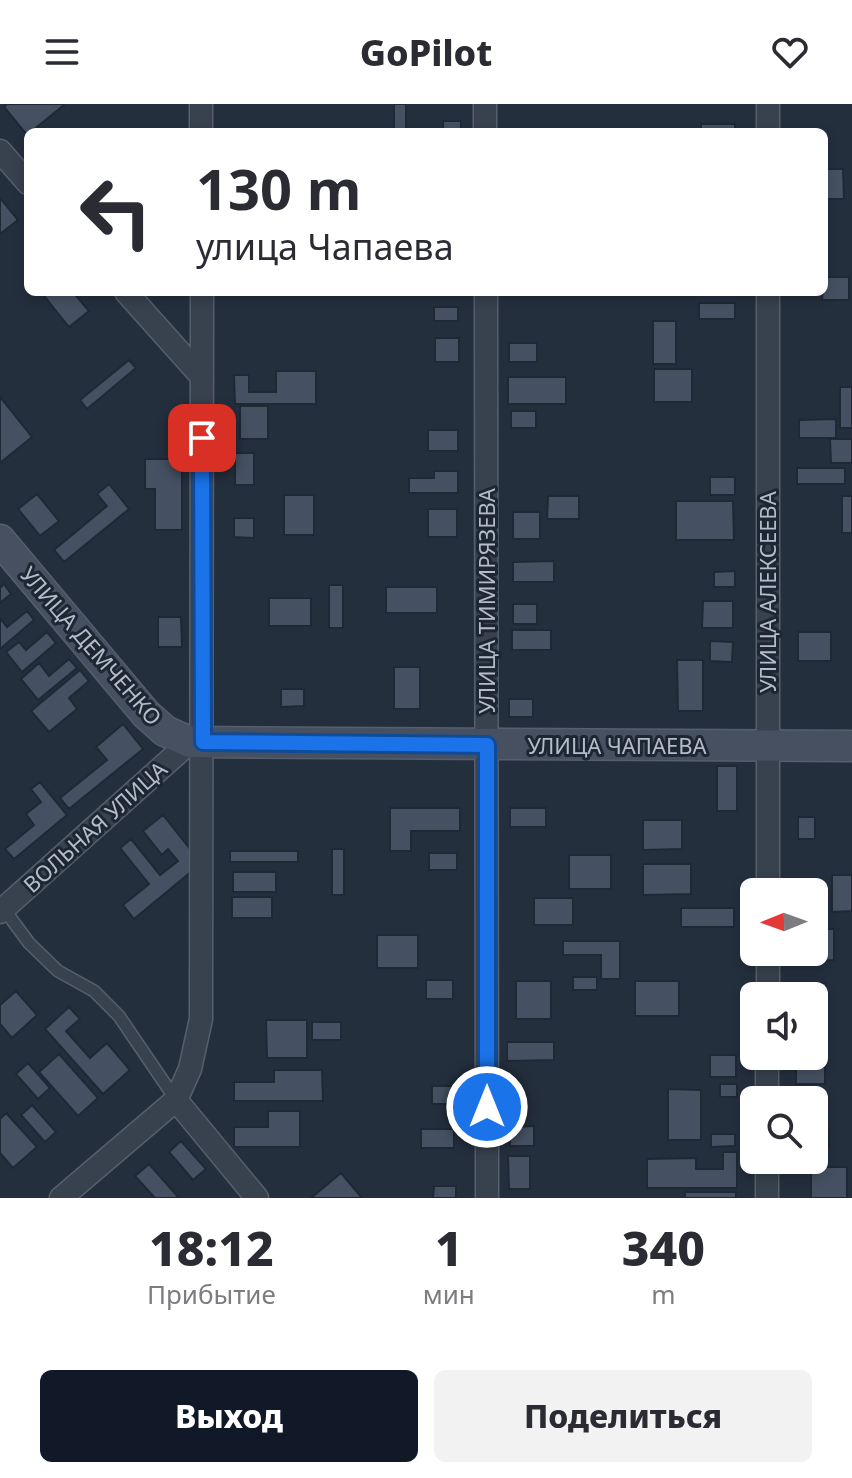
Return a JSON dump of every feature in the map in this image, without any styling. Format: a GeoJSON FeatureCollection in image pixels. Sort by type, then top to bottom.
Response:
{"type":"FeatureCollection","features":[{"type":"Feature","properties":{"kind":"street"},"geometry":{"type":"LineString","coordinates":[[201,104],[201,128]]}},
{"type":"Feature","properties":{"kind":"street"},"geometry":{"type":"LineString","coordinates":[[485,104],[485,128]]}},
{"type":"Feature","properties":{"kind":"street"},"geometry":{"type":"LineString","coordinates":[[768,104],[768,128]]}},
{"type":"Feature","properties":{"kind":"street"},"geometry":{"type":"LineString","coordinates":[[0,151],[24,178]]}},
{"type":"Feature","properties":{"kind":"street"},"geometry":{"type":"LineString","coordinates":[[130,296],[202,377]]}},
{"type":"Feature","properties":{"kind":"street"},"geometry":{"type":"LineString","coordinates":[[61,1198],[176,1100],[190,1069],[201,1019],[197,742],[202,296]]}},
{"type":"Feature","properties":{"kind":"street","name":"УЛИЦА ТИМИРЯЗЕВА"},"geometry":{"type":"LineString","coordinates":[[486,296],[487,1198]]}},
{"type":"Feature","properties":{"kind":"street","name":"УЛИЦА АЛЕКСЕЕВА"},"geometry":{"type":"LineString","coordinates":[[768,296],[768,878]]}},
{"type":"Feature","properties":{"kind":"street","name":"УЛИЦА ДЕМЧЕНКО"},"geometry":{"type":"LineString","coordinates":[[0,540],[146,714],[165,731],[197,742]]}},
{"type":"Feature","properties":{"kind":"street","name":"УЛИЦА ЧАПАЕВА"},"geometry":{"type":"LineString","coordinates":[[197,742],[852,746]]}},
{"type":"Feature","properties":{"kind":"street","name":"ВОЛЬНАЯ УЛИЦА"},"geometry":{"type":"LineString","coordinates":[[1,908],[197,742]]}},
{"type":"Feature","properties":{"kind":"street"},"geometry":{"type":"LineString","coordinates":[[176,1100],[257,1198]]}},
{"type":"Feature","properties":{"kind":"street"},"geometry":{"type":"LineString","coordinates":[[767,1174],[767,1198]]}},
{"type":"Feature","properties":{"kind":"lane"},"geometry":{"type":"LineString","coordinates":[[1,908],[29,943],[58,971],[94,991],[119,1016],[176,1100]]}},
{"type":"Feature","properties":{"kind":"building"},"geometry":{"type":"Polygon","coordinates":[[[7,104],[64,104],[36,128],[24,128],[24,131],[4,107],[7,104]]]}},
{"type":"Feature","properties":{"kind":"building"},"geometry":{"type":"Polygon","coordinates":[[[394,104],[406,104],[406,128],[394,128],[394,104]]]}},
{"type":"Feature","properties":{"kind":"building"},"geometry":{"type":"Polygon","coordinates":[[[443,121],[461,121],[461,128],[443,128],[443,121]]]}},
{"type":"Feature","properties":{"kind":"building"},"geometry":{"type":"Polygon","coordinates":[[[701,124],[735,124],[735,128],[701,128],[701,124]]]}},
{"type":"Feature","properties":{"kind":"building"},"geometry":{"type":"Polygon","coordinates":[[[828,169],[843,169],[844,199],[828,199],[828,169]]]}},
{"type":"Feature","properties":{"kind":"building"},"geometry":{"type":"Polygon","coordinates":[[[0,198],[18,220],[0,234],[0,198]]]}},
{"type":"Feature","properties":{"kind":"building"},"geometry":{"type":"Polygon","coordinates":[[[828,277],[849,277],[849,300],[822,300],[822,296],[828,296],[828,277]]]}},
{"type":"Feature","properties":{"kind":"building"},"geometry":{"type":"Polygon","coordinates":[[[44,296],[76,296],[89,311],[69,327],[44,296]]]}},
{"type":"Feature","properties":{"kind":"building"},"geometry":{"type":"Polygon","coordinates":[[[699,303],[735,303],[735,319],[699,319],[699,303]]]}},
{"type":"Feature","properties":{"kind":"building"},"geometry":{"type":"Polygon","coordinates":[[[434,307],[458,307],[458,321],[434,321],[434,307]]]}},
{"type":"Feature","properties":{"kind":"building"},"geometry":{"type":"Polygon","coordinates":[[[653,321],[676,321],[676,364],[653,364],[653,321]]]}},
{"type":"Feature","properties":{"kind":"building"},"geometry":{"type":"Polygon","coordinates":[[[435,338],[459,338],[459,362],[435,362],[435,338]]]}},
{"type":"Feature","properties":{"kind":"building"},"geometry":{"type":"Polygon","coordinates":[[[509,343],[537,343],[537,362],[509,362],[509,343]]]}},
{"type":"Feature","properties":{"kind":"building"},"geometry":{"type":"Polygon","coordinates":[[[129,360],[136,368],[87,409],[80,400],[129,360]]]}},
{"type":"Feature","properties":{"kind":"building"},"geometry":{"type":"Polygon","coordinates":[[[654,369],[692,369],[692,402],[654,402],[654,369]]]}},
{"type":"Feature","properties":{"kind":"building"},"geometry":{"type":"Polygon","coordinates":[[[276,371],[316,371],[316,404],[235,404],[234,375],[249,375],[249,392],[276,392],[276,371]]]}},
{"type":"Feature","properties":{"kind":"building"},"geometry":{"type":"Polygon","coordinates":[[[508,377],[566,377],[566,404],[508,404],[508,377]]]}},
{"type":"Feature","properties":{"kind":"building"},"geometry":{"type":"Polygon","coordinates":[[[840,387],[852,387],[852,428],[840,428],[840,387]]]}},
{"type":"Feature","properties":{"kind":"building"},"geometry":{"type":"Polygon","coordinates":[[[0,397],[32,437],[0,463],[0,397]]]}},
{"type":"Feature","properties":{"kind":"building"},"geometry":{"type":"Polygon","coordinates":[[[240,406],[268,406],[268,439],[240,439],[240,406]]]}},
{"type":"Feature","properties":{"kind":"building"},"geometry":{"type":"Polygon","coordinates":[[[511,411],[536,411],[536,428],[511,428],[511,411]]]}},
{"type":"Feature","properties":{"kind":"building"},"geometry":{"type":"Polygon","coordinates":[[[836,419],[836,438],[799,438],[799,420],[836,419]]]}},
{"type":"Feature","properties":{"kind":"building"},"geometry":{"type":"Polygon","coordinates":[[[428,430],[458,430],[458,451],[428,451],[428,430]]]}},
{"type":"Feature","properties":{"kind":"building"},"geometry":{"type":"Polygon","coordinates":[[[830,439],[852,439],[852,463],[831,463],[830,439]]]}},
{"type":"Feature","properties":{"kind":"building"},"geometry":{"type":"Polygon","coordinates":[[[235,453],[254,453],[254,485],[235,485],[235,453]]]}},
{"type":"Feature","properties":{"kind":"building"},"geometry":{"type":"Polygon","coordinates":[[[145,459],[182,459],[182,530],[155,530],[155,489],[145,489],[145,459]]]}},
{"type":"Feature","properties":{"kind":"building"},"geometry":{"type":"Polygon","coordinates":[[[797,468],[845,468],[845,484],[797,484],[797,468]]]}},
{"type":"Feature","properties":{"kind":"building"},"geometry":{"type":"Polygon","coordinates":[[[434,471],[458,471],[458,493],[409,493],[409,478],[434,478],[434,471]]]}},
{"type":"Feature","properties":{"kind":"building"},"geometry":{"type":"Polygon","coordinates":[[[710,477],[735,477],[735,495],[710,495],[710,477]]]}},
{"type":"Feature","properties":{"kind":"building"},"geometry":{"type":"Polygon","coordinates":[[[109,484],[129,509],[64,562],[54,550],[107,506],[97,494],[109,484]]]}},
{"type":"Feature","properties":{"kind":"building"},"geometry":{"type":"Polygon","coordinates":[[[37,494],[59,521],[40,536],[18,509],[37,494]]]}},
{"type":"Feature","properties":{"kind":"building"},"geometry":{"type":"Polygon","coordinates":[[[284,495],[314,495],[314,535],[284,535],[284,495]]]}},
{"type":"Feature","properties":{"kind":"building"},"geometry":{"type":"Polygon","coordinates":[[[548,496],[579,496],[579,519],[547,519],[548,496]]]}},
{"type":"Feature","properties":{"kind":"building"},"geometry":{"type":"Polygon","coordinates":[[[842,496],[852,496],[852,533],[842,533],[842,496]]]}},
{"type":"Feature","properties":{"kind":"building"},"geometry":{"type":"Polygon","coordinates":[[[676,501],[733,501],[734,540],[676,540],[676,501]]]}},
{"type":"Feature","properties":{"kind":"building"},"geometry":{"type":"Polygon","coordinates":[[[428,509],[457,509],[457,537],[428,537],[428,509]]]}},
{"type":"Feature","properties":{"kind":"building"},"geometry":{"type":"Polygon","coordinates":[[[513,512],[540,512],[540,539],[513,539],[513,512]]]}},
{"type":"Feature","properties":{"kind":"building"},"geometry":{"type":"Polygon","coordinates":[[[234,518],[254,518],[254,538],[234,537],[234,518]]]}},
{"type":"Feature","properties":{"kind":"building"},"geometry":{"type":"Polygon","coordinates":[[[554,561],[554,582],[513,582],[513,562],[554,561]]]}},
{"type":"Feature","properties":{"kind":"building"},"geometry":{"type":"Polygon","coordinates":[[[735,571],[735,587],[714,587],[714,572],[735,571]]]}},
{"type":"Feature","properties":{"kind":"building"},"geometry":{"type":"Polygon","coordinates":[[[4,584],[11,594],[0,603],[0,588],[4,584]]]}},
{"type":"Feature","properties":{"kind":"building"},"geometry":{"type":"Polygon","coordinates":[[[329,585],[343,585],[343,628],[329,628],[329,585]]]}},
{"type":"Feature","properties":{"kind":"building"},"geometry":{"type":"Polygon","coordinates":[[[386,587],[437,587],[437,613],[386,613],[386,587]]]}},
{"type":"Feature","properties":{"kind":"building"},"geometry":{"type":"Polygon","coordinates":[[[269,598],[311,598],[311,626],[269,626],[269,598]]]}},
{"type":"Feature","properties":{"kind":"building"},"geometry":{"type":"Polygon","coordinates":[[[703,601],[733,601],[733,628],[702,628],[703,601]]]}},
{"type":"Feature","properties":{"kind":"building"},"geometry":{"type":"Polygon","coordinates":[[[513,604],[537,604],[537,624],[513,624],[513,604]]]}},
{"type":"Feature","properties":{"kind":"building"},"geometry":{"type":"Polygon","coordinates":[[[27,611],[34,620],[0,649],[0,618],[7,627],[27,611]]]}},
{"type":"Feature","properties":{"kind":"building"},"geometry":{"type":"Polygon","coordinates":[[[158,617],[181,617],[182,647],[158,647],[158,617]]]}},
{"type":"Feature","properties":{"kind":"building"},"geometry":{"type":"Polygon","coordinates":[[[512,630],[551,630],[551,650],[512,650],[512,630]]]}},
{"type":"Feature","properties":{"kind":"building"},"geometry":{"type":"Polygon","coordinates":[[[47,632],[56,643],[22,672],[6,652],[19,642],[26,650],[47,632]]]}},
{"type":"Feature","properties":{"kind":"building"},"geometry":{"type":"Polygon","coordinates":[[[798,632],[831,632],[831,661],[798,661],[798,632]]]}},
{"type":"Feature","properties":{"kind":"building"},"geometry":{"type":"Polygon","coordinates":[[[710,641],[733,642],[732,662],[710,661],[710,641]]]}},
{"type":"Feature","properties":{"kind":"building"},"geometry":{"type":"Polygon","coordinates":[[[69,659],[77,668],[38,700],[21,679],[39,663],[49,676],[69,659]]]}},
{"type":"Feature","properties":{"kind":"building"},"geometry":{"type":"Polygon","coordinates":[[[677,660],[703,660],[703,711],[678,711],[677,660]]]}},
{"type":"Feature","properties":{"kind":"building"},"geometry":{"type":"Polygon","coordinates":[[[394,667],[420,667],[420,709],[394,709],[394,667]]]}},
{"type":"Feature","properties":{"kind":"building"},"geometry":{"type":"Polygon","coordinates":[[[80,670],[89,681],[69,698],[77,709],[49,732],[31,711],[80,670]]]}},
{"type":"Feature","properties":{"kind":"building"},"geometry":{"type":"Polygon","coordinates":[[[281,689],[304,689],[304,706],[281,707],[281,689]]]}},
{"type":"Feature","properties":{"kind":"building"},"geometry":{"type":"Polygon","coordinates":[[[509,699],[533,699],[533,717],[509,717],[509,699]]]}},
{"type":"Feature","properties":{"kind":"building"},"geometry":{"type":"Polygon","coordinates":[[[123,724],[143,749],[69,809],[60,798],[107,760],[96,747],[123,724]]]}},
{"type":"Feature","properties":{"kind":"building"},"geometry":{"type":"Polygon","coordinates":[[[717,766],[737,766],[737,811],[717,811],[717,766]]]}},
{"type":"Feature","properties":{"kind":"building"},"geometry":{"type":"Polygon","coordinates":[[[40,782],[67,815],[14,859],[5,849],[34,825],[26,814],[41,802],[31,789],[40,782]]]}},
{"type":"Feature","properties":{"kind":"building"},"geometry":{"type":"Polygon","coordinates":[[[390,808],[460,808],[460,831],[411,831],[411,851],[390,851],[390,808]]]}},
{"type":"Feature","properties":{"kind":"building"},"geometry":{"type":"Polygon","coordinates":[[[510,808],[546,808],[546,827],[510,827],[510,808]]]}},
{"type":"Feature","properties":{"kind":"building"},"geometry":{"type":"Polygon","coordinates":[[[163,815],[190,849],[192,871],[134,919],[123,905],[149,884],[120,848],[131,839],[160,875],[178,861],[168,849],[162,855],[143,831],[163,815]]]}},
{"type":"Feature","properties":{"kind":"building"},"geometry":{"type":"Polygon","coordinates":[[[798,817],[815,817],[815,839],[798,839],[798,817]]]}},
{"type":"Feature","properties":{"kind":"building"},"geometry":{"type":"Polygon","coordinates":[[[643,820],[682,820],[682,849],[643,850],[643,820]]]}},
{"type":"Feature","properties":{"kind":"building"},"geometry":{"type":"Polygon","coordinates":[[[332,849],[344,849],[344,895],[332,895],[332,849]]]}},
{"type":"Feature","properties":{"kind":"building"},"geometry":{"type":"Polygon","coordinates":[[[230,851],[298,851],[298,862],[230,862],[230,851]]]}},
{"type":"Feature","properties":{"kind":"building"},"geometry":{"type":"Polygon","coordinates":[[[429,853],[457,853],[457,870],[429,870],[429,853]]]}},
{"type":"Feature","properties":{"kind":"building"},"geometry":{"type":"Polygon","coordinates":[[[569,855],[611,855],[611,889],[569,889],[569,855]]]}},
{"type":"Feature","properties":{"kind":"building"},"geometry":{"type":"Polygon","coordinates":[[[643,864],[691,864],[691,894],[643,895],[643,864]]]}},
{"type":"Feature","properties":{"kind":"building"},"geometry":{"type":"Polygon","coordinates":[[[233,872],[276,872],[276,892],[233,892],[233,872]]]}},
{"type":"Feature","properties":{"kind":"building"},"geometry":{"type":"Polygon","coordinates":[[[832,875],[852,875],[852,911],[832,912],[832,875]]]}},
{"type":"Feature","properties":{"kind":"building"},"geometry":{"type":"Polygon","coordinates":[[[232,897],[272,897],[272,918],[232,918],[232,897]]]}},
{"type":"Feature","properties":{"kind":"building"},"geometry":{"type":"Polygon","coordinates":[[[534,898],[573,898],[573,925],[534,925],[534,898]]]}},
{"type":"Feature","properties":{"kind":"building"},"geometry":{"type":"Polygon","coordinates":[[[681,908],[734,908],[734,927],[681,927],[681,908]]]}},
{"type":"Feature","properties":{"kind":"building"},"geometry":{"type":"Polygon","coordinates":[[[828,929],[834,929],[834,960],[828,960],[828,929]]]}},
{"type":"Feature","properties":{"kind":"building"},"geometry":{"type":"Polygon","coordinates":[[[377,935],[418,935],[418,968],[377,968],[377,935]]]}},
{"type":"Feature","properties":{"kind":"building"},"geometry":{"type":"Polygon","coordinates":[[[563,941],[620,941],[620,979],[601,979],[601,955],[563,955],[563,941]]]}},
{"type":"Feature","properties":{"kind":"building"},"geometry":{"type":"Polygon","coordinates":[[[573,977],[597,977],[597,990],[573,990],[573,977]]]}},
{"type":"Feature","properties":{"kind":"building"},"geometry":{"type":"Polygon","coordinates":[[[426,980],[453,980],[453,999],[426,999],[426,980]]]}},
{"type":"Feature","properties":{"kind":"building"},"geometry":{"type":"Polygon","coordinates":[[[516,981],[551,981],[551,1019],[516,1019],[516,981]]]}},
{"type":"Feature","properties":{"kind":"building"},"geometry":{"type":"Polygon","coordinates":[[[635,981],[679,981],[679,1016],[635,1016],[635,981]]]}},
{"type":"Feature","properties":{"kind":"building"},"geometry":{"type":"Polygon","coordinates":[[[16,991],[37,1015],[12,1038],[0,1024],[0,1005],[16,991]]]}},
{"type":"Feature","properties":{"kind":"building"},"geometry":{"type":"Polygon","coordinates":[[[69,1007],[80,1019],[66,1031],[90,1058],[107,1043],[130,1070],[103,1094],[45,1029],[69,1007]]]}},
{"type":"Feature","properties":{"kind":"building"},"geometry":{"type":"Polygon","coordinates":[[[266,1020],[307,1020],[307,1058],[267,1058],[266,1020]]]}},
{"type":"Feature","properties":{"kind":"building"},"geometry":{"type":"Polygon","coordinates":[[[312,1022],[341,1022],[341,1040],[312,1040],[312,1022]]]}},
{"type":"Feature","properties":{"kind":"building"},"geometry":{"type":"Polygon","coordinates":[[[507,1042],[554,1042],[554,1060],[507,1061],[507,1042]]]}},
{"type":"Feature","properties":{"kind":"building"},"geometry":{"type":"Polygon","coordinates":[[[59,1054],[98,1098],[78,1116],[39,1072],[59,1054]]]}},
{"type":"Feature","properties":{"kind":"building"},"geometry":{"type":"Polygon","coordinates":[[[710,1055],[736,1055],[736,1077],[710,1077],[710,1055]]]}},
{"type":"Feature","properties":{"kind":"building"},"geometry":{"type":"Polygon","coordinates":[[[28,1063],[50,1088],[38,1099],[16,1074],[28,1063]]]}},
{"type":"Feature","properties":{"kind":"building"},"geometry":{"type":"Polygon","coordinates":[[[274,1070],[322,1070],[323,1101],[234,1101],[234,1082],[274,1082],[274,1070]]]}},
{"type":"Feature","properties":{"kind":"building"},"geometry":{"type":"Polygon","coordinates":[[[796,1070],[825,1070],[825,1084],[796,1084],[796,1070]]]}},
{"type":"Feature","properties":{"kind":"building"},"geometry":{"type":"Polygon","coordinates":[[[720,1084],[737,1084],[737,1097],[720,1097],[720,1084]]]}},
{"type":"Feature","properties":{"kind":"building"},"geometry":{"type":"Polygon","coordinates":[[[432,1086],[453,1086],[453,1104],[432,1104],[432,1086]]]}},
{"type":"Feature","properties":{"kind":"building"},"geometry":{"type":"Polygon","coordinates":[[[668,1089],[701,1090],[701,1140],[668,1140],[668,1089]]]}},
{"type":"Feature","properties":{"kind":"building"},"geometry":{"type":"Polygon","coordinates":[[[32,1105],[56,1132],[45,1142],[21,1115],[32,1105]]]}},
{"type":"Feature","properties":{"kind":"building"},"geometry":{"type":"Polygon","coordinates":[[[268,1111],[300,1111],[300,1147],[234,1147],[234,1127],[268,1127],[268,1111]]]}},
{"type":"Feature","properties":{"kind":"building"},"geometry":{"type":"Polygon","coordinates":[[[6,1113],[37,1147],[13,1168],[0,1153],[0,1119],[6,1113]]]}},
{"type":"Feature","properties":{"kind":"building"},"geometry":{"type":"Polygon","coordinates":[[[534,1126],[534,1146],[510,1146],[510,1127],[534,1126]]]}},
{"type":"Feature","properties":{"kind":"building"},"geometry":{"type":"Polygon","coordinates":[[[421,1129],[454,1129],[454,1148],[421,1148],[421,1129]]]}},
{"type":"Feature","properties":{"kind":"building"},"geometry":{"type":"Polygon","coordinates":[[[711,1134],[735,1134],[735,1146],[711,1147],[711,1134]]]}},
{"type":"Feature","properties":{"kind":"building"},"geometry":{"type":"Polygon","coordinates":[[[181,1141],[206,1169],[193,1180],[169,1152],[181,1141]]]}},
{"type":"Feature","properties":{"kind":"building"},"geometry":{"type":"Polygon","coordinates":[[[723,1152],[737,1152],[737,1188],[647,1188],[647,1159],[696,1158],[696,1169],[723,1169],[723,1152]]]}},
{"type":"Feature","properties":{"kind":"building"},"geometry":{"type":"Polygon","coordinates":[[[508,1156],[530,1156],[530,1189],[509,1189],[508,1156]]]}},
{"type":"Feature","properties":{"kind":"building"},"geometry":{"type":"Polygon","coordinates":[[[149,1164],[179,1198],[155,1198],[135,1176],[149,1164]]]}},
{"type":"Feature","properties":{"kind":"building"},"geometry":{"type":"Polygon","coordinates":[[[828,1167],[847,1167],[847,1198],[811,1198],[811,1174],[828,1174],[828,1167]]]}},
{"type":"Feature","properties":{"kind":"building"},"geometry":{"type":"Polygon","coordinates":[[[341,1173],[362,1198],[311,1198],[341,1173]]]}},
{"type":"Feature","properties":{"kind":"building"},"geometry":{"type":"Polygon","coordinates":[[[434,1186],[456,1186],[456,1198],[433,1198],[434,1186]]]}},
{"type":"Feature","properties":{"kind":"building"},"geometry":{"type":"Polygon","coordinates":[[[685,1192],[736,1192],[736,1198],[685,1198],[685,1192]]]}},
{"type":"Feature","properties":{"kind":"route"},"geometry":{"type":"LineString","coordinates":[[202,438],[203,742],[487,745],[487,1107]]}}]}
